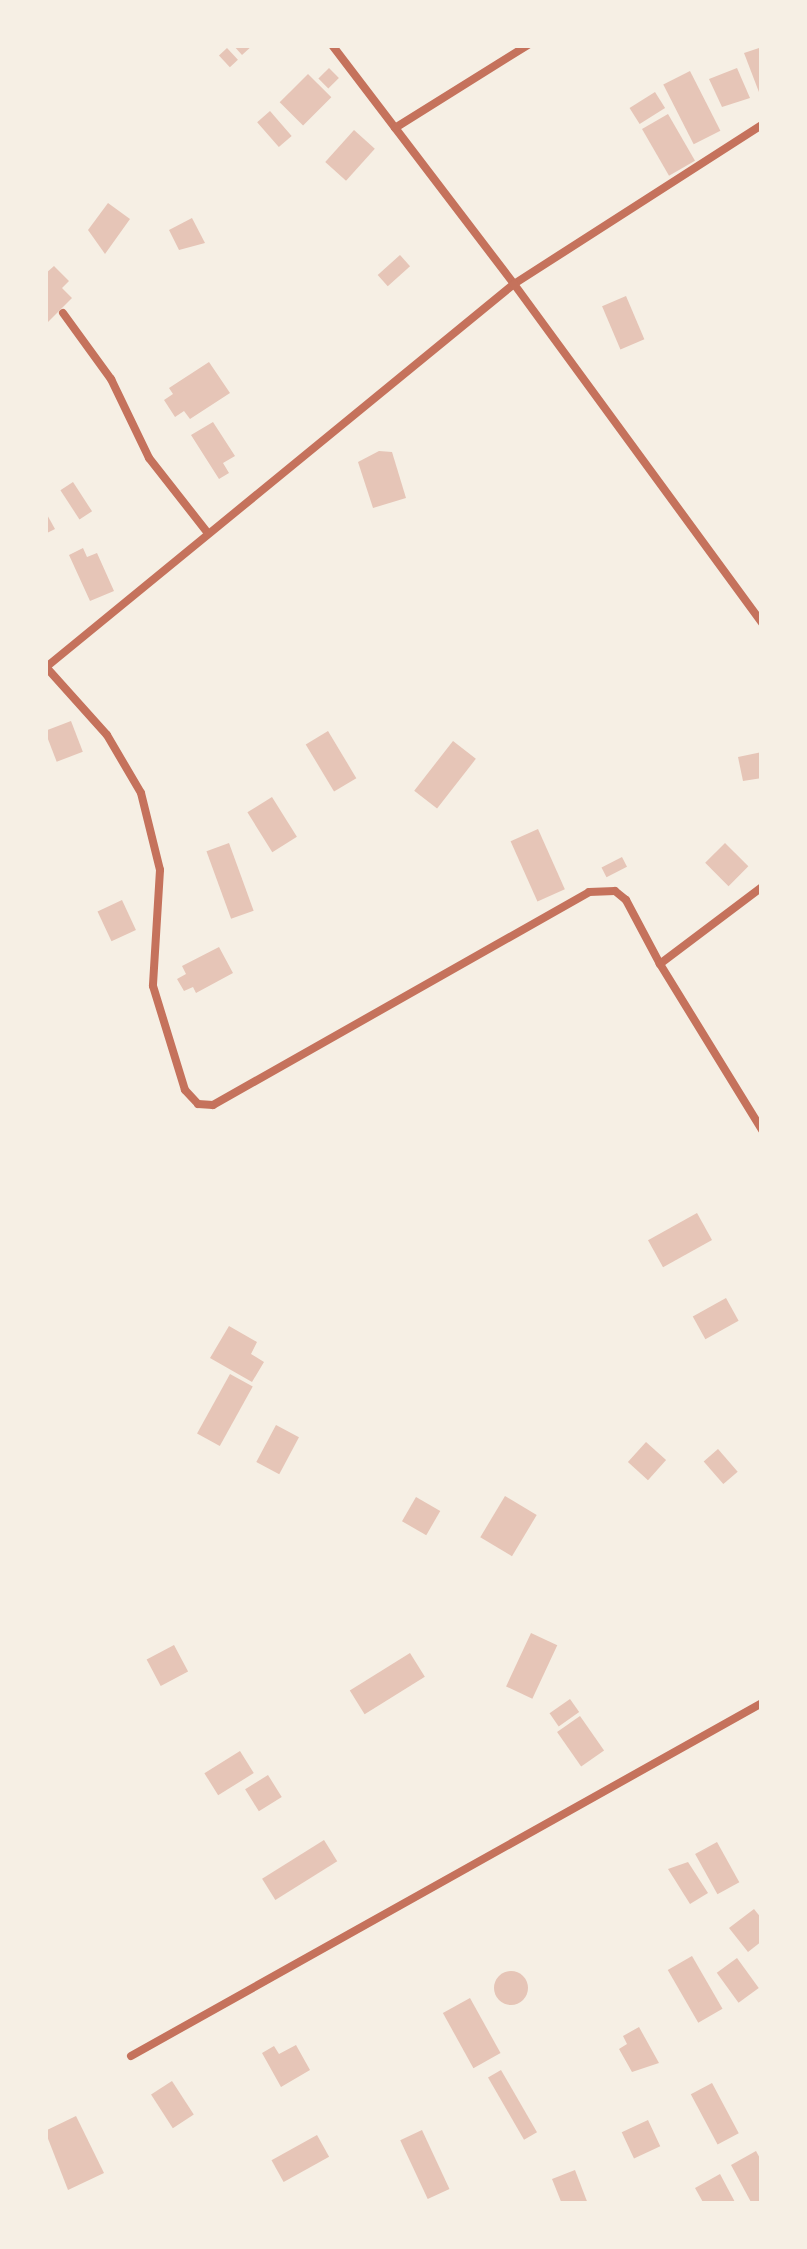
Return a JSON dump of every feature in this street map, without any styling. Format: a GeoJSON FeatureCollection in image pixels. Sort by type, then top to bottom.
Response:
{"type":"FeatureCollection","features":[{"type":"Feature","properties":{"kind":"street"},"geometry":{"type":"LineString","coordinates":[[332,45],[514,284],[762,624]]}},
{"type":"Feature","properties":{"kind":"street"},"geometry":{"type":"LineString","coordinates":[[396,128],[528,45]]}},
{"type":"Feature","properties":{"kind":"street"},"geometry":{"type":"LineString","coordinates":[[762,125],[514,284],[46,667],[107,735],[141,793],[160,870],[153,986],[185,1090],[198,1104],[213,1105],[589,892],[615,891],[626,900],[660,964],[762,1130]]}},
{"type":"Feature","properties":{"kind":"street"},"geometry":{"type":"LineString","coordinates":[[63,313],[111,379],[150,458],[207,532]]}},
{"type":"Feature","properties":{"kind":"street"},"geometry":{"type":"LineString","coordinates":[[660,964],[762,886]]}},
{"type":"Feature","properties":{"kind":"street"},"geometry":{"type":"LineString","coordinates":[[131,2056],[762,1703]]}},
{"type":"Feature","properties":{"kind":"building"},"geometry":{"type":"Polygon","coordinates":[[[233,45],[253,45],[242,55],[233,45]]]}},
{"type":"Feature","properties":{"kind":"building"},"geometry":{"type":"Polygon","coordinates":[[[762,47],[762,100],[744,53],[762,47]]]}},
{"type":"Feature","properties":{"kind":"building"},"geometry":{"type":"Polygon","coordinates":[[[227,48],[238,60],[230,67],[219,56],[227,48]]]}},
{"type":"Feature","properties":{"kind":"building"},"geometry":{"type":"Polygon","coordinates":[[[329,68],[339,78],[328,89],[318,79],[329,68]]]}},
{"type":"Feature","properties":{"kind":"building"},"geometry":{"type":"Polygon","coordinates":[[[737,68],[750,98],[722,107],[709,79],[737,68]]]}},
{"type":"Feature","properties":{"kind":"building"},"geometry":{"type":"Polygon","coordinates":[[[690,71],[720,131],[694,144],[663,85],[690,71]]]}},
{"type":"Feature","properties":{"kind":"building"},"geometry":{"type":"Polygon","coordinates":[[[308,74],[331,97],[303,126],[280,102],[308,74]]]}},
{"type":"Feature","properties":{"kind":"building"},"geometry":{"type":"Polygon","coordinates":[[[655,92],[665,108],[640,124],[630,108],[655,92]]]}},
{"type":"Feature","properties":{"kind":"building"},"geometry":{"type":"Polygon","coordinates":[[[270,111],[292,136],[279,147],[257,122],[270,111]]]}},
{"type":"Feature","properties":{"kind":"building"},"geometry":{"type":"Polygon","coordinates":[[[668,114],[695,161],[669,176],[642,129],[668,114]]]}},
{"type":"Feature","properties":{"kind":"building"},"geometry":{"type":"Polygon","coordinates":[[[354,130],[375,149],[346,181],[325,162],[354,130]]]}},
{"type":"Feature","properties":{"kind":"building"},"geometry":{"type":"Polygon","coordinates":[[[108,203],[130,219],[105,254],[88,230],[108,203]]]}},
{"type":"Feature","properties":{"kind":"building"},"geometry":{"type":"Polygon","coordinates":[[[192,218],[205,243],[179,250],[169,230],[192,218]]]}},
{"type":"Feature","properties":{"kind":"building"},"geometry":{"type":"Polygon","coordinates":[[[400,255],[410,266],[388,286],[378,275],[400,255]]]}},
{"type":"Feature","properties":{"kind":"building"},"geometry":{"type":"Polygon","coordinates":[[[54,266],[69,281],[62,288],[72,298],[45,325],[45,274],[54,266]]]}},
{"type":"Feature","properties":{"kind":"building"},"geometry":{"type":"Polygon","coordinates":[[[626,296],[644,339],[620,349],[602,306],[626,296]]]}},
{"type":"Feature","properties":{"kind":"building"},"geometry":{"type":"Polygon","coordinates":[[[209,362],[230,393],[190,419],[184,411],[175,417],[164,400],[173,394],[169,388],[209,362]]]}},
{"type":"Feature","properties":{"kind":"building"},"geometry":{"type":"Polygon","coordinates":[[[213,422],[235,456],[223,463],[229,473],[219,479],[191,435],[213,422]]]}},
{"type":"Feature","properties":{"kind":"building"},"geometry":{"type":"Polygon","coordinates":[[[379,451],[392,452],[406,498],[373,508],[358,462],[379,451]]]}},
{"type":"Feature","properties":{"kind":"building"},"geometry":{"type":"Polygon","coordinates":[[[73,482],[92,511],[79,520],[60,490],[73,482]]]}},
{"type":"Feature","properties":{"kind":"building"},"geometry":{"type":"Polygon","coordinates":[[[45,511],[55,529],[45,534],[45,511]]]}},
{"type":"Feature","properties":{"kind":"building"},"geometry":{"type":"Polygon","coordinates":[[[83,548],[87,557],[97,553],[114,591],[90,601],[69,555],[83,548]]]}},
{"type":"Feature","properties":{"kind":"building"},"geometry":{"type":"Polygon","coordinates":[[[71,721],[83,752],[57,762],[45,731],[71,721]]]}},
{"type":"Feature","properties":{"kind":"building"},"geometry":{"type":"Polygon","coordinates":[[[328,731],[356,778],[334,792],[306,744],[328,731]]]}},
{"type":"Feature","properties":{"kind":"building"},"geometry":{"type":"Polygon","coordinates":[[[453,741],[476,759],[437,808],[414,791],[453,741]]]}},
{"type":"Feature","properties":{"kind":"building"},"geometry":{"type":"Polygon","coordinates":[[[762,752],[762,778],[743,781],[738,757],[762,752]]]}},
{"type":"Feature","properties":{"kind":"building"},"geometry":{"type":"Polygon","coordinates":[[[272,797],[297,837],[272,852],[247,812],[272,797]]]}},
{"type":"Feature","properties":{"kind":"building"},"geometry":{"type":"Polygon","coordinates":[[[538,829],[565,889],[537,901],[511,841],[538,829]]]}},
{"type":"Feature","properties":{"kind":"building"},"geometry":{"type":"Polygon","coordinates":[[[229,843],[254,911],[231,919],[206,851],[229,843]]]}},
{"type":"Feature","properties":{"kind":"building"},"geometry":{"type":"Polygon","coordinates":[[[725,843],[748,866],[729,886],[705,863],[725,843]]]}},
{"type":"Feature","properties":{"kind":"building"},"geometry":{"type":"Polygon","coordinates":[[[622,857],[627,867],[607,877],[602,867],[622,857]]]}},
{"type":"Feature","properties":{"kind":"building"},"geometry":{"type":"Polygon","coordinates":[[[122,900],[136,930],[111,941],[98,911],[122,900]]]}},
{"type":"Feature","properties":{"kind":"building"},"geometry":{"type":"Polygon","coordinates":[[[219,947],[233,973],[196,993],[193,987],[184,991],[177,979],[186,974],[182,966],[219,947]]]}},
{"type":"Feature","properties":{"kind":"building"},"geometry":{"type":"Polygon","coordinates":[[[697,1213],[712,1240],[663,1267],[648,1240],[697,1213]]]}},
{"type":"Feature","properties":{"kind":"building"},"geometry":{"type":"Polygon","coordinates":[[[726,1298],[739,1321],[705,1339],[693,1316],[726,1298]]]}},
{"type":"Feature","properties":{"kind":"building"},"geometry":{"type":"Polygon","coordinates":[[[229,1326],[257,1342],[251,1354],[264,1362],[252,1382],[210,1358],[229,1326]]]}},
{"type":"Feature","properties":{"kind":"building"},"geometry":{"type":"Polygon","coordinates":[[[230,1374],[253,1387],[220,1446],[197,1433],[230,1374]]]}},
{"type":"Feature","properties":{"kind":"building"},"geometry":{"type":"Polygon","coordinates":[[[276,1425],[299,1437],[279,1474],[256,1462],[276,1425]]]}},
{"type":"Feature","properties":{"kind":"building"},"geometry":{"type":"Polygon","coordinates":[[[646,1442],[666,1460],[648,1480],[628,1462],[646,1442]]]}},
{"type":"Feature","properties":{"kind":"building"},"geometry":{"type":"Polygon","coordinates":[[[718,1449],[738,1472],[723,1484],[704,1461],[718,1449]]]}},
{"type":"Feature","properties":{"kind":"building"},"geometry":{"type":"Polygon","coordinates":[[[505,1496],[537,1515],[512,1556],[480,1537],[505,1496]]]}},
{"type":"Feature","properties":{"kind":"building"},"geometry":{"type":"Polygon","coordinates":[[[416,1497],[440,1511],[426,1535],[402,1521],[416,1497]]]}},
{"type":"Feature","properties":{"kind":"building"},"geometry":{"type":"Polygon","coordinates":[[[531,1633],[557,1645],[532,1699],[506,1686],[531,1633]]]}},
{"type":"Feature","properties":{"kind":"building"},"geometry":{"type":"Polygon","coordinates":[[[174,1645],[188,1671],[161,1686],[147,1660],[174,1645]]]}},
{"type":"Feature","properties":{"kind":"building"},"geometry":{"type":"Polygon","coordinates":[[[410,1653],[425,1677],[365,1714],[350,1691],[410,1653]]]}},
{"type":"Feature","properties":{"kind":"building"},"geometry":{"type":"Polygon","coordinates":[[[570,1699],[579,1712],[559,1726],[550,1713],[570,1699]]]}},
{"type":"Feature","properties":{"kind":"building"},"geometry":{"type":"Polygon","coordinates":[[[580,1716],[604,1750],[581,1766],[557,1732],[580,1716]]]}},
{"type":"Feature","properties":{"kind":"building"},"geometry":{"type":"Polygon","coordinates":[[[240,1751],[254,1773],[218,1795],[204,1773],[240,1751]]]}},
{"type":"Feature","properties":{"kind":"building"},"geometry":{"type":"Polygon","coordinates":[[[268,1775],[282,1797],[259,1811],[245,1789],[268,1775]]]}},
{"type":"Feature","properties":{"kind":"building"},"geometry":{"type":"Polygon","coordinates":[[[324,1840],[337,1861],[275,1900],[262,1879],[324,1840]]]}},
{"type":"Feature","properties":{"kind":"building"},"geometry":{"type":"Polygon","coordinates":[[[717,1842],[739,1882],[717,1894],[695,1854],[717,1842]]]}},
{"type":"Feature","properties":{"kind":"building"},"geometry":{"type":"Polygon","coordinates":[[[688,1862],[708,1893],[690,1904],[668,1869],[688,1862]]]}},
{"type":"Feature","properties":{"kind":"building"},"geometry":{"type":"Polygon","coordinates":[[[754,1909],[762,1919],[762,1941],[748,1952],[729,1928],[754,1909]]]}},
{"type":"Feature","properties":{"kind":"building"},"geometry":{"type":"Polygon","coordinates":[[[692,1956],[722,2009],[698,2023],[668,1970],[692,1956]]]}},
{"type":"Feature","properties":{"kind":"building"},"geometry":{"type":"Polygon","coordinates":[[[737,1958],[759,1988],[739,2003],[717,1973],[737,1958]]]}},
{"type":"Feature","properties":{"kind":"building"},"geometry":{"type":"Polygon","coordinates":[[[511,1971],[523,1976],[528,1988],[523,2000],[511,2005],[499,2000],[494,1988],[499,1976],[511,1971]]]}},
{"type":"Feature","properties":{"kind":"building"},"geometry":{"type":"Polygon","coordinates":[[[470,1998],[501,2053],[473,2068],[443,2013],[470,1998]]]}},
{"type":"Feature","properties":{"kind":"building"},"geometry":{"type":"Polygon","coordinates":[[[639,2027],[659,2063],[632,2072],[619,2049],[627,2044],[623,2036],[639,2027]]]}},
{"type":"Feature","properties":{"kind":"building"},"geometry":{"type":"Polygon","coordinates":[[[296,2045],[310,2070],[281,2087],[262,2053],[274,2046],[279,2054],[296,2045]]]}},
{"type":"Feature","properties":{"kind":"building"},"geometry":{"type":"Polygon","coordinates":[[[501,2070],[537,2132],[524,2140],[488,2078],[501,2070]]]}},
{"type":"Feature","properties":{"kind":"building"},"geometry":{"type":"Polygon","coordinates":[[[172,2081],[194,2115],[173,2128],[151,2095],[172,2081]]]}},
{"type":"Feature","properties":{"kind":"building"},"geometry":{"type":"Polygon","coordinates":[[[712,2083],[739,2133],[718,2145],[691,2094],[712,2083]]]}},
{"type":"Feature","properties":{"kind":"building"},"geometry":{"type":"Polygon","coordinates":[[[76,2116],[104,2173],[68,2190],[45,2131],[76,2116]]]}},
{"type":"Feature","properties":{"kind":"building"},"geometry":{"type":"Polygon","coordinates":[[[648,2120],[660,2146],[634,2159],[622,2132],[648,2120]]]}},
{"type":"Feature","properties":{"kind":"building"},"geometry":{"type":"Polygon","coordinates":[[[422,2130],[449,2189],[428,2199],[400,2140],[422,2130]]]}},
{"type":"Feature","properties":{"kind":"building"},"geometry":{"type":"Polygon","coordinates":[[[317,2135],[329,2157],[284,2182],[272,2160],[317,2135]]]}},
{"type":"Feature","properties":{"kind":"building"},"geometry":{"type":"Polygon","coordinates":[[[756,2151],[762,2162],[762,2204],[752,2204],[731,2165],[756,2151]]]}},
{"type":"Feature","properties":{"kind":"building"},"geometry":{"type":"Polygon","coordinates":[[[575,2170],[588,2204],[562,2204],[552,2179],[575,2170]]]}},
{"type":"Feature","properties":{"kind":"building"},"geometry":{"type":"Polygon","coordinates":[[[720,2174],[736,2204],[704,2204],[695,2188],[720,2174]]]}}]}
